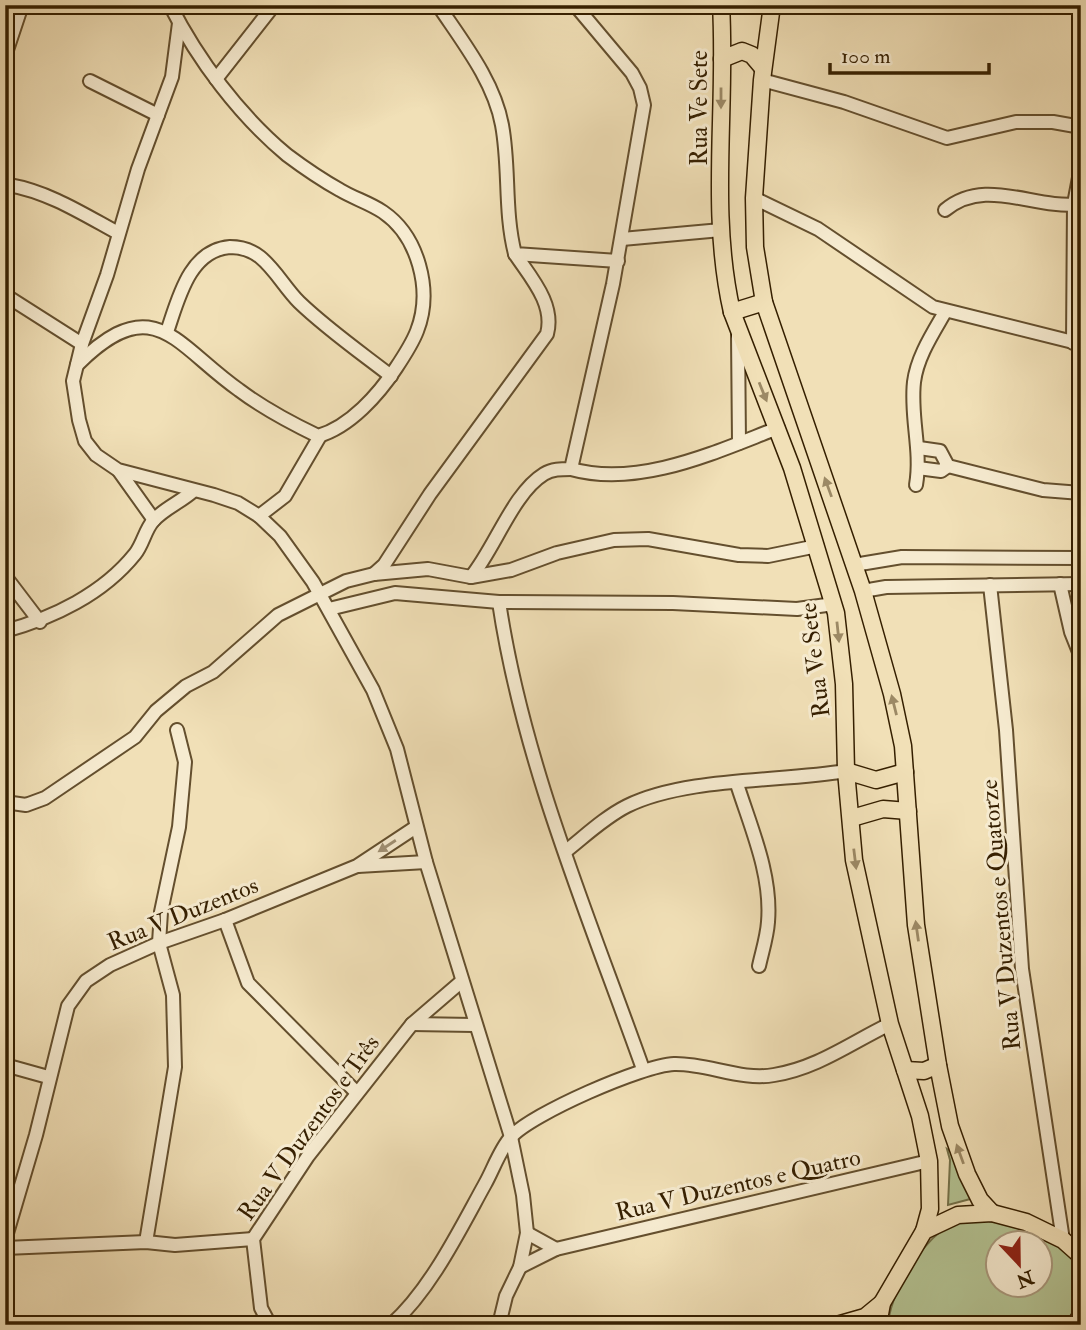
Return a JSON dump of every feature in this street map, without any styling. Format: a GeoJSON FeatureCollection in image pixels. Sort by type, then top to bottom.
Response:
{"type":"FeatureCollection","features":[{"type":"Feature","properties":{"kind":"main road","name":"Rua Ve Sete"},"geometry":{"type":"LineString","coordinates":[[722,5],[721,230],[735,320],[778,428],[834,604],[844,684],[846,771],[862,903],[890,1024],[929,1161],[931,1198],[924,1231],[882,1303]]}},
{"type":"Feature","properties":{"kind":"main road"},"geometry":{"type":"LineString","coordinates":[[772,5],[763,74],[754,198],[755,247],[764,302],[863,591],[899,725],[916,926],[938,1065],[954,1138],[980,1200],[992,1213]]}},
{"type":"Feature","properties":{"kind":"main road"},"geometry":{"type":"LineString","coordinates":[[722,59],[742,51],[752,55],[763,74]]}},
{"type":"Feature","properties":{"kind":"main road"},"geometry":{"type":"LineString","coordinates":[[735,320],[764,302]]}},
{"type":"Feature","properties":{"kind":"main road"},"geometry":{"type":"LineString","coordinates":[[846,771],[876,780],[905,772]]}},
{"type":"Feature","properties":{"kind":"main road"},"geometry":{"type":"LineString","coordinates":[[852,818],[883,809],[908,811]]}},
{"type":"Feature","properties":{"kind":"main road"},"geometry":{"type":"LineString","coordinates":[[905,1070],[924,1070],[938,1065]]}},
{"type":"Feature","properties":{"kind":"main road"},"geometry":{"type":"LineString","coordinates":[[924,1231],[958,1215],[992,1213],[1026,1222],[1075,1248]]}},
{"type":"Feature","properties":{"kind":"main road"},"geometry":{"type":"LineString","coordinates":[[837,1325],[865,1317],[882,1303]]}},
{"type":"Feature","properties":{"kind":"main road"},"geometry":{"type":"LineString","coordinates":[[878,1325],[882,1303]]}},
{"type":"Feature","properties":{"kind":"main road"},"geometry":{"type":"LineString","coordinates":[[1075,1325],[1081,1315]]}},
{"type":"Feature","properties":{"kind":"street"},"geometry":{"type":"LineString","coordinates":[[170,5],[216,79],[256,125],[288,155],[340,190],[382,211],[410,242],[421,270],[418,329],[391,376],[381,391],[324,435],[285,496],[259,516]]}},
{"type":"Feature","properties":{"kind":"street"},"geometry":{"type":"LineString","coordinates":[[216,79],[274,5]]}},
{"type":"Feature","properties":{"kind":"street"},"geometry":{"type":"LineString","coordinates":[[374,574],[547,334],[550,323],[539,289],[515,254],[506,205],[502,122],[477,65],[438,5]]}},
{"type":"Feature","properties":{"kind":"street"},"geometry":{"type":"LineString","coordinates":[[571,469],[618,261],[644,105],[640,88],[632,73],[575,5]]}},
{"type":"Feature","properties":{"kind":"street"},"geometry":{"type":"LineString","coordinates":[[5,8],[21,10],[5,56]]}},
{"type":"Feature","properties":{"kind":"street"},"geometry":{"type":"LineString","coordinates":[[179,23],[172,77],[118,233],[82,344],[73,381],[85,440],[96,455],[118,470],[238,503],[259,516],[280,536],[321,595],[385,717],[397,749],[416,827],[474,1025],[511,1137],[527,1233],[520,1267],[506,1296],[499,1325]]}},
{"type":"Feature","properties":{"kind":"street"},"geometry":{"type":"LineString","coordinates":[[763,74],[947,138],[1016,122],[1052,122],[1081,127]]}},
{"type":"Feature","properties":{"kind":"street"},"geometry":{"type":"LineString","coordinates":[[90,81],[158,115]]}},
{"type":"Feature","properties":{"kind":"street"},"geometry":{"type":"LineString","coordinates":[[754,198],[818,229],[933,307],[1077,344],[1077,204],[1081,167]]}},
{"type":"Feature","properties":{"kind":"street"},"geometry":{"type":"LineString","coordinates":[[9,185],[30,189],[57,200],[118,233]]}},
{"type":"Feature","properties":{"kind":"street"},"geometry":{"type":"LineString","coordinates":[[945,210],[960,198],[979,195],[1003,195],[1077,204]]}},
{"type":"Feature","properties":{"kind":"street"},"geometry":{"type":"LineString","coordinates":[[622,239],[721,230]]}},
{"type":"Feature","properties":{"kind":"street"},"geometry":{"type":"LineString","coordinates":[[167,332],[192,270],[206,255],[226,248],[243,247],[260,256],[296,300],[391,376]]}},
{"type":"Feature","properties":{"kind":"street"},"geometry":{"type":"LineString","coordinates":[[515,254],[618,261]]}},
{"type":"Feature","properties":{"kind":"street"},"geometry":{"type":"LineString","coordinates":[[5,295],[60,333],[82,344]]}},
{"type":"Feature","properties":{"kind":"street"},"geometry":{"type":"LineString","coordinates":[[915,485],[919,447],[913,402],[914,379],[923,352],[945,312]]}},
{"type":"Feature","properties":{"kind":"street"},"geometry":{"type":"LineString","coordinates":[[735,320],[738,443]]}},
{"type":"Feature","properties":{"kind":"street"},"geometry":{"type":"LineString","coordinates":[[77,365],[98,344],[122,332],[147,328],[167,332],[182,341],[239,390],[324,435]]}},
{"type":"Feature","properties":{"kind":"street"},"geometry":{"type":"LineString","coordinates":[[471,577],[518,502],[543,474],[554,469],[571,469],[593,475],[629,473],[690,460],[778,428]]}},
{"type":"Feature","properties":{"kind":"street"},"geometry":{"type":"LineString","coordinates":[[919,447],[940,451],[948,466],[1044,490],[1081,493]]}},
{"type":"Feature","properties":{"kind":"street"},"geometry":{"type":"LineString","coordinates":[[918,468],[941,471],[948,466]]}},
{"type":"Feature","properties":{"kind":"street"},"geometry":{"type":"LineString","coordinates":[[118,470],[154,520]]}},
{"type":"Feature","properties":{"kind":"street"},"geometry":{"type":"LineString","coordinates":[[5,631],[40,622],[77,602],[109,579],[135,554],[154,520],[192,491]]}},
{"type":"Feature","properties":{"kind":"street"},"geometry":{"type":"LineString","coordinates":[[5,802],[26,805],[45,798],[135,737],[156,711],[186,686],[221,665],[278,615],[299,602],[321,595],[346,581],[374,574],[428,569],[471,577],[511,569],[557,553],[614,540],[649,539],[739,555],[768,556],[817,545]]}},
{"type":"Feature","properties":{"kind":"street"},"geometry":{"type":"LineString","coordinates":[[854,565],[902,557],[1081,558]]}},
{"type":"Feature","properties":{"kind":"street"},"geometry":{"type":"LineString","coordinates":[[5,576],[40,622]]}},
{"type":"Feature","properties":{"kind":"street"},"geometry":{"type":"LineString","coordinates":[[1060,584],[1071,632],[1081,657]]}},
{"type":"Feature","properties":{"kind":"street"},"geometry":{"type":"LineString","coordinates":[[863,591],[886,587],[1081,584]]}},
{"type":"Feature","properties":{"kind":"street","name":"Rua V Duzentos e Quatorze"},"geometry":{"type":"LineString","coordinates":[[990,585],[1006,730],[1022,969],[1075,1248]]}},
{"type":"Feature","properties":{"kind":"street"},"geometry":{"type":"LineString","coordinates":[[329,609],[395,593],[499,602],[673,603],[797,609],[834,604]]}},
{"type":"Feature","properties":{"kind":"street"},"geometry":{"type":"LineString","coordinates":[[499,602],[541,782],[643,1069]]}},
{"type":"Feature","properties":{"kind":"street"},"geometry":{"type":"LineString","coordinates":[[146,1241],[175,1067],[173,995],[159,943],[162,912],[180,827],[185,762],[177,730]]}},
{"type":"Feature","properties":{"kind":"street"},"geometry":{"type":"LineString","coordinates":[[566,850],[627,806],[674,792],[846,771]]}},
{"type":"Feature","properties":{"kind":"street"},"geometry":{"type":"LineString","coordinates":[[737,783],[762,865],[767,891],[768,922],[759,966]]}},
{"type":"Feature","properties":{"kind":"street","name":"Rua V Duzentos"},"geometry":{"type":"LineString","coordinates":[[5,1240],[36,1135],[48,1077],[68,1006],[86,981],[110,965],[159,943],[225,920],[357,866],[416,827]]}},
{"type":"Feature","properties":{"kind":"street","name":"Rua V Duzentos"},"geometry":{"type":"LineString","coordinates":[[357,866],[426,862]]}},
{"type":"Feature","properties":{"kind":"street"},"geometry":{"type":"LineString","coordinates":[[225,920],[247,983],[357,1093]]}},
{"type":"Feature","properties":{"kind":"street","name":"Rua V Duzentos e Três"},"geometry":{"type":"LineString","coordinates":[[270,1325],[261,1308],[253,1240],[308,1156],[412,1024],[462,981]]}},
{"type":"Feature","properties":{"kind":"street"},"geometry":{"type":"LineString","coordinates":[[412,1024],[474,1025]]}},
{"type":"Feature","properties":{"kind":"street"},"geometry":{"type":"LineString","coordinates":[[391,1325],[442,1261],[511,1137],[580,1097],[643,1069],[674,1064],[771,1076],[826,1059],[890,1024]]}},
{"type":"Feature","properties":{"kind":"street"},"geometry":{"type":"LineString","coordinates":[[5,1065],[48,1077]]}},
{"type":"Feature","properties":{"kind":"street","name":"Rua V Duzentos e Quatro"},"geometry":{"type":"LineString","coordinates":[[520,1267],[556,1250],[929,1161]]}},
{"type":"Feature","properties":{"kind":"street"},"geometry":{"type":"LineString","coordinates":[[527,1233],[556,1250]]}},
{"type":"Feature","properties":{"kind":"street"},"geometry":{"type":"LineString","coordinates":[[5,1248],[146,1241],[175,1245],[253,1240]]}},
{"type":"Feature","properties":{"kind":"green space"},"geometry":{"type":"Polygon","coordinates":[[[947,1149],[957,1156],[974,1198],[948,1205],[950,1160],[947,1149]]]}},
{"type":"Feature","properties":{"kind":"green space"},"geometry":{"type":"Polygon","coordinates":[[[971,1217],[1018,1228],[984,1228],[984,1298],[1054,1298],[1054,1245],[1079,1256],[1081,1308],[1072,1325],[888,1325],[894,1300],[915,1260],[932,1239],[952,1225],[971,1217]]]}}]}
